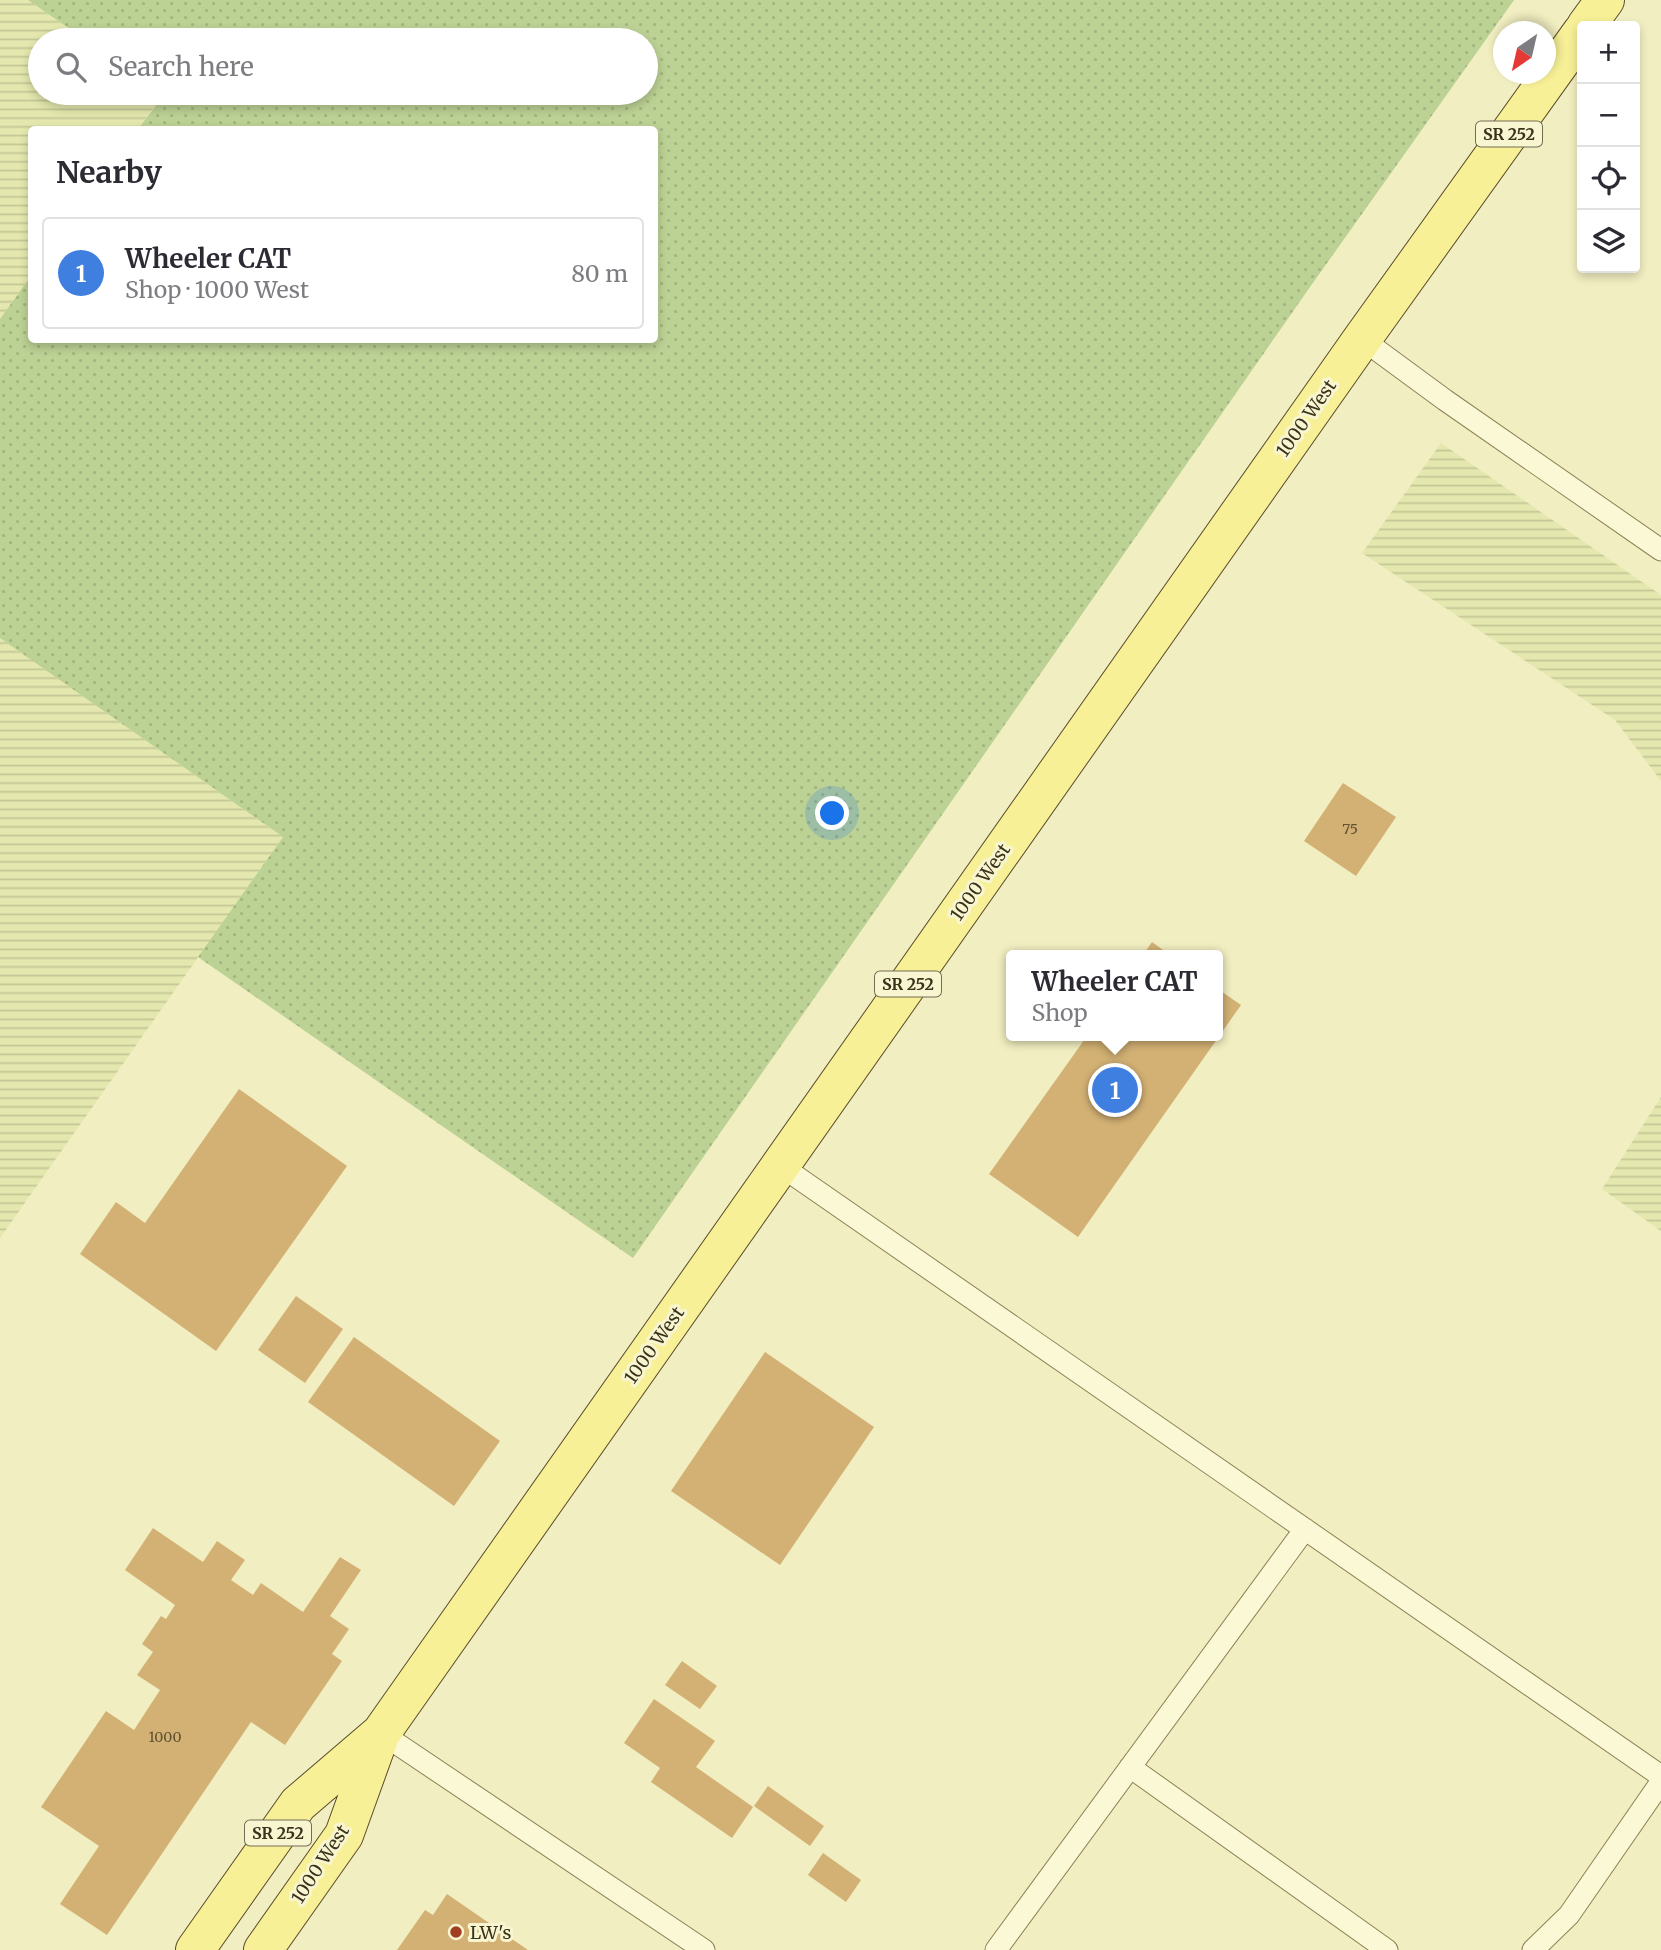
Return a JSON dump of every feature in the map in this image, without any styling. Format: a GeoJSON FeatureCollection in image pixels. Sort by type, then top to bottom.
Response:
{"type":"FeatureCollection","features":[{"type":"Feature","properties":{"kind":"main road"},"geometry":{"type":"LineString","coordinates":[[1590,21],[1605,0]]}},
{"type":"Feature","properties":{"kind":"main road","name":"1000 West"},"geometry":{"type":"LineString","coordinates":[[195,1950],[299,1804],[381,1733],[1362,339],[1577,39]]}},
{"type":"Feature","properties":{"kind":"main road","name":"1000 West"},"geometry":{"type":"LineString","coordinates":[[263,1950],[344,1835],[381,1733]]}},
{"type":"Feature","properties":{"kind":"lane"},"geometry":{"type":"LineString","coordinates":[[1362,339],[1661,550]]}},
{"type":"Feature","properties":{"kind":"lane"},"geometry":{"type":"LineString","coordinates":[[780,1166],[1661,1776]]}},
{"type":"Feature","properties":{"kind":"lane"},"geometry":{"type":"LineString","coordinates":[[996,1950],[1305,1529]]}},
{"type":"Feature","properties":{"kind":"lane"},"geometry":{"type":"LineString","coordinates":[[381,1733],[704,1950]]}},
{"type":"Feature","properties":{"kind":"lane"},"geometry":{"type":"LineString","coordinates":[[1130,1767],[1387,1950]]}},
{"type":"Feature","properties":{"kind":"lane"},"geometry":{"type":"LineString","coordinates":[[1533,1950],[1569,1915],[1661,1782]]}},
{"type":"Feature","properties":{"kind":"green space"},"geometry":{"type":"Polygon","coordinates":[[[0,0],[28,0],[69,28],[28,28],[28,105],[156,105],[140,126],[28,126],[28,280],[0,319],[0,0]]]}},
{"type":"Feature","properties":{"kind":"green space"},"geometry":{"type":"Polygon","coordinates":[[[28,0],[1514,0],[1499,21],[1493,21],[1493,30],[1310,287],[633,1258],[198,957],[283,837],[0,638],[0,319],[28,280],[28,343],[658,343],[658,126],[140,126],[156,105],[658,105],[658,28],[69,28],[28,0]]]}},
{"type":"Feature","properties":{"kind":"green space"},"geometry":{"type":"Polygon","coordinates":[[[1441,443],[1661,595],[1661,781],[1615,720],[1362,553],[1441,443]]]}},
{"type":"Feature","properties":{"kind":"green space"},"geometry":{"type":"Polygon","coordinates":[[[0,638],[283,837],[0,1238],[0,638]]]}},
{"type":"Feature","properties":{"kind":"green space"},"geometry":{"type":"Polygon","coordinates":[[[1661,1097],[1661,1231],[1602,1189],[1661,1097]]]}},
{"type":"Feature","properties":{"kind":"building"},"geometry":{"type":"Polygon","coordinates":[[[1343,783],[1396,817],[1356,876],[1304,841],[1343,783]]]}},
{"type":"Feature","properties":{"kind":"building"},"geometry":{"type":"Polygon","coordinates":[[[1152,942],[1163,950],[1146,950],[1152,942]]]}},
{"type":"Feature","properties":{"kind":"building"},"geometry":{"type":"Polygon","coordinates":[[[1223,992],[1241,1005],[1223,1031],[1223,992]]]}},
{"type":"Feature","properties":{"kind":"building"},"geometry":{"type":"Polygon","coordinates":[[[1083,1041],[1216,1041],[1078,1237],[989,1174],[1083,1041]]]}},
{"type":"Feature","properties":{"kind":"building"},"geometry":{"type":"Polygon","coordinates":[[[239,1089],[347,1166],[216,1351],[80,1254],[116,1202],[145,1223],[239,1089]]]}},
{"type":"Feature","properties":{"kind":"building"},"geometry":{"type":"Polygon","coordinates":[[[296,1296],[343,1329],[305,1383],[258,1350],[296,1296]]]}},
{"type":"Feature","properties":{"kind":"building"},"geometry":{"type":"Polygon","coordinates":[[[354,1337],[500,1441],[454,1506],[308,1402],[354,1337]]]}},
{"type":"Feature","properties":{"kind":"building"},"geometry":{"type":"Polygon","coordinates":[[[765,1352],[874,1427],[780,1565],[671,1491],[765,1352]]]}},
{"type":"Feature","properties":{"kind":"building"},"geometry":{"type":"Polygon","coordinates":[[[153,1528],[203,1562],[217,1541],[245,1560],[231,1580],[253,1595],[261,1583],[303,1612],[340,1557],[361,1570],[330,1616],[349,1629],[332,1654],[342,1661],[285,1745],[251,1722],[107,1935],[60,1904],[99,1846],[41,1807],[106,1711],[134,1730],[160,1690],[137,1675],[153,1652],[142,1644],[161,1616],[166,1619],[175,1605],[125,1570],[153,1528]]]}},
{"type":"Feature","properties":{"kind":"building"},"geometry":{"type":"Polygon","coordinates":[[[682,1661],[717,1686],[700,1709],[665,1685],[682,1661]]]}},
{"type":"Feature","properties":{"kind":"building"},"geometry":{"type":"Polygon","coordinates":[[[654,1699],[715,1741],[696,1767],[753,1807],[732,1838],[651,1782],[660,1768],[624,1743],[654,1699]]]}},
{"type":"Feature","properties":{"kind":"building"},"geometry":{"type":"Polygon","coordinates":[[[768,1786],[824,1826],[810,1846],[754,1806],[768,1786]]]}},
{"type":"Feature","properties":{"kind":"building"},"geometry":{"type":"Polygon","coordinates":[[[823,1853],[861,1880],[846,1902],[808,1875],[823,1853]]]}},
{"type":"Feature","properties":{"kind":"building","name":"LW's"},"geometry":{"type":"Polygon","coordinates":[[[447,1894],[528,1950],[397,1950],[425,1910],[433,1915],[447,1894]]]}},
{"type":"Feature","properties":{"kind":"place","name":"Wheeler CAT"},"geometry":{"type":"Point","coordinates":[1115,1090]}},
{"type":"Feature","properties":{"kind":"place","name":"LW's"},"geometry":{"type":"Point","coordinates":[456,1932]}}]}
